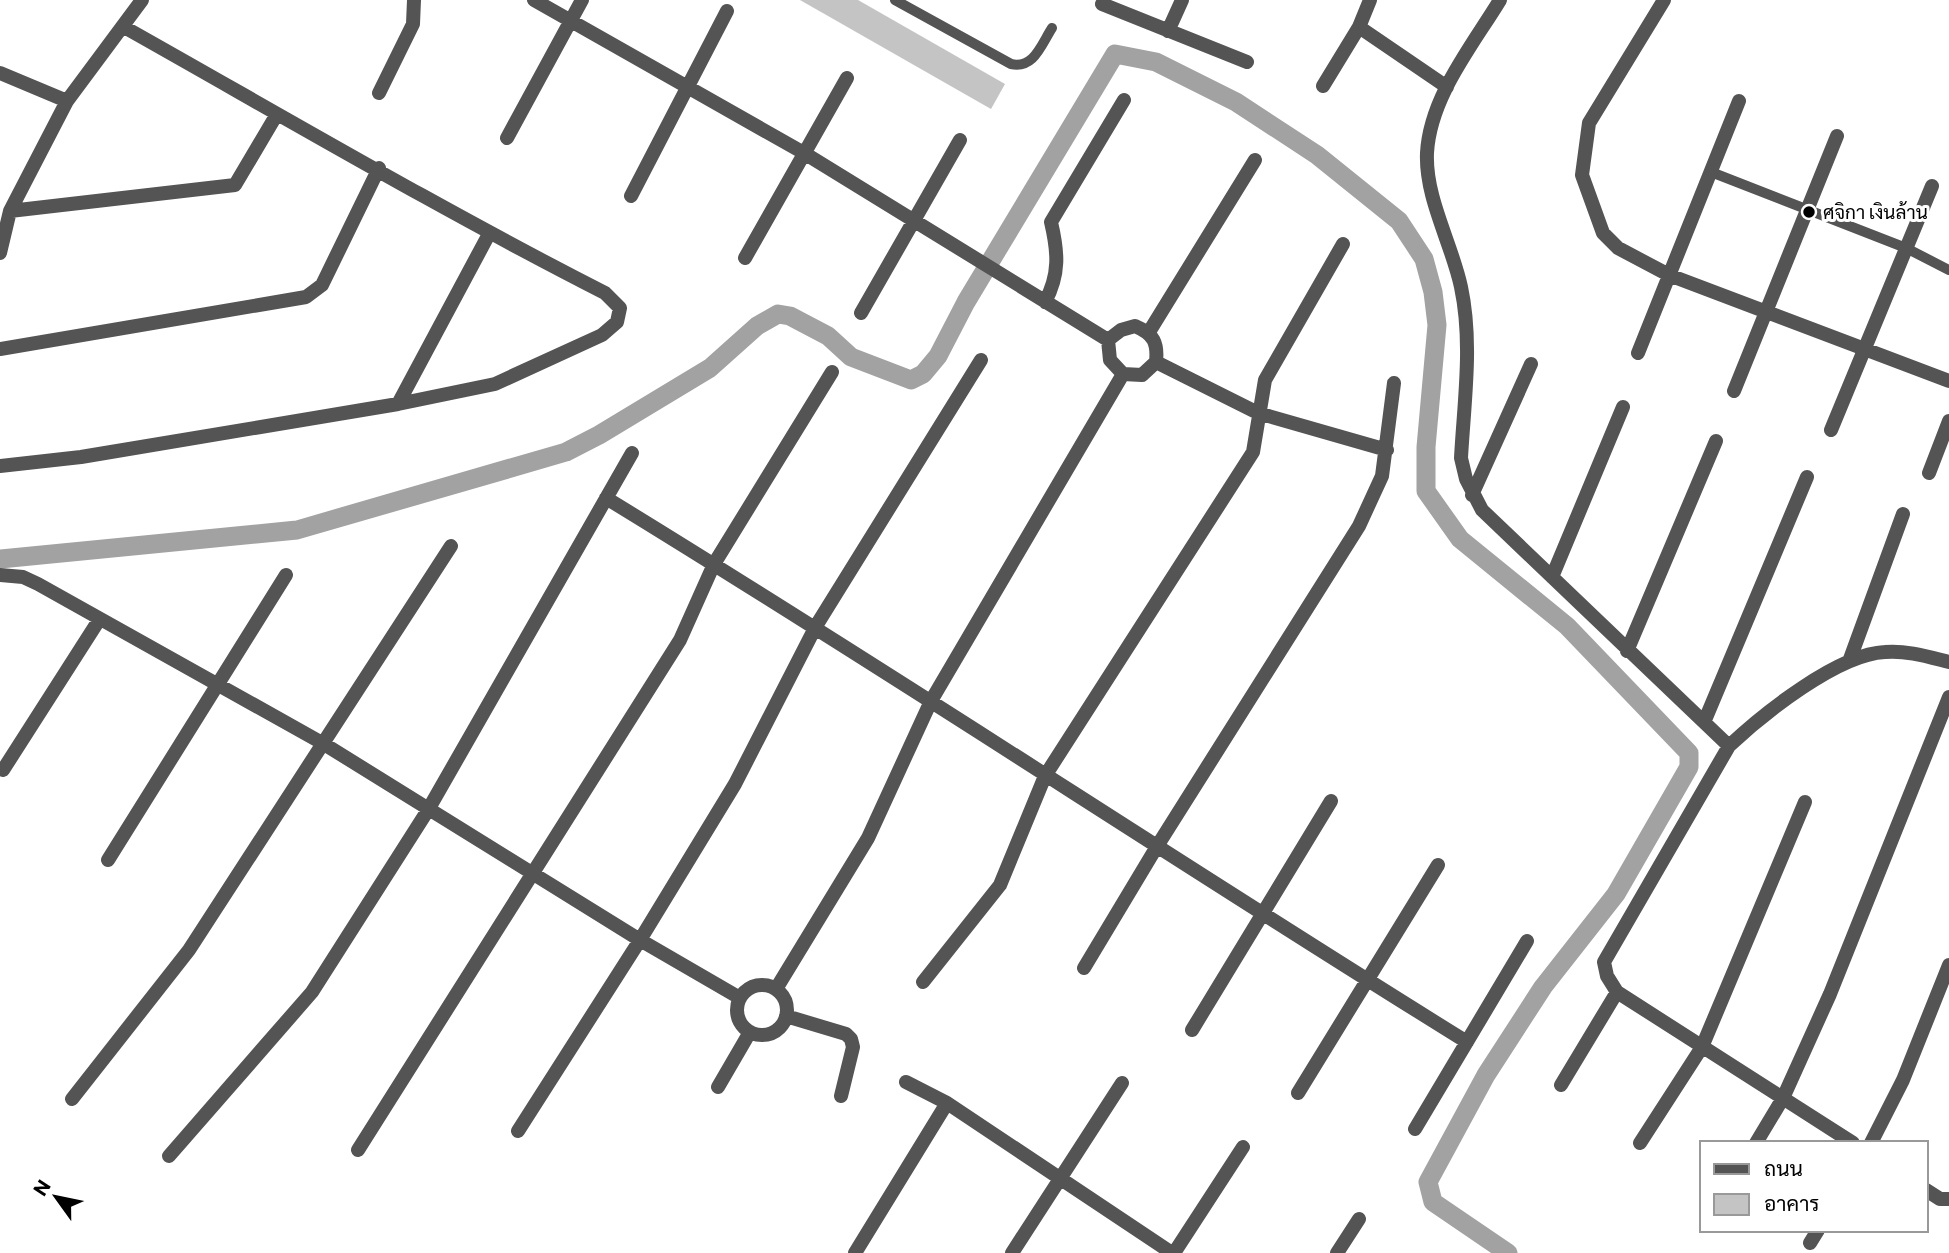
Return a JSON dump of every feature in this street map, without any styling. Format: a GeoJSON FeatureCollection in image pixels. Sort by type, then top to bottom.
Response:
{"type":"FeatureCollection","features":[{"type":"Feature","properties":{"kind":"street"},"geometry":{"type":"LineString","coordinates":[[0,253],[9,211],[67,101],[142,0]]}},
{"type":"Feature","properties":{"kind":"street"},"geometry":{"type":"LineString","coordinates":[[379,93],[413,24],[414,0]]}},
{"type":"Feature","properties":{"kind":"street"},"geometry":{"type":"LineString","coordinates":[[534,0],[804,153],[1108,340]]}},
{"type":"Feature","properties":{"kind":"street"},"geometry":{"type":"LineString","coordinates":[[507,138],[582,0]]}},
{"type":"Feature","properties":{"kind":"street"},"geometry":{"type":"LineString","coordinates":[[1168,31],[1182,0]]}},
{"type":"Feature","properties":{"kind":"street"},"geometry":{"type":"LineString","coordinates":[[1323,86],[1359,27],[1370,0]]}},
{"type":"Feature","properties":{"kind":"street"},"geometry":{"type":"LineString","coordinates":[[1500,0],[1447,87],[1435,114],[1427,153],[1430,184],[1461,286],[1468,329],[1461,458],[1472,495],[1482,510],[1627,651],[1705,720],[1729,746]]}},
{"type":"Feature","properties":{"kind":"street"},"geometry":{"type":"LineString","coordinates":[[1664,0],[1589,123],[1582,175],[1603,233],[1618,248],[1669,275],[1864,352],[1949,382]]}},
{"type":"Feature","properties":{"kind":"street"},"geometry":{"type":"LineString","coordinates":[[1102,4],[1247,62]]}},
{"type":"Feature","properties":{"kind":"street"},"geometry":{"type":"LineString","coordinates":[[631,197],[727,11]]}},
{"type":"Feature","properties":{"kind":"street"},"geometry":{"type":"LineString","coordinates":[[0,466],[81,457],[398,404],[495,384],[602,335],[617,323],[620,308],[605,293],[489,234],[379,168],[277,114],[124,27]]}},
{"type":"Feature","properties":{"kind":"street"},"geometry":{"type":"LineString","coordinates":[[1359,27],[1447,87]]}},
{"type":"Feature","properties":{"kind":"street"},"geometry":{"type":"LineString","coordinates":[[0,73],[67,101]]}},
{"type":"Feature","properties":{"kind":"street"},"geometry":{"type":"LineString","coordinates":[[745,258],[847,78]]}},
{"type":"Feature","properties":{"kind":"street"},"geometry":{"type":"LineString","coordinates":[[1045,302],[1054,285],[1058,259],[1051,222],[1124,100]]}},
{"type":"Feature","properties":{"kind":"street"},"geometry":{"type":"LineString","coordinates":[[1638,353],[1738,101]]}},
{"type":"Feature","properties":{"kind":"street"},"geometry":{"type":"LineString","coordinates":[[9,211],[235,185],[277,114]]}},
{"type":"Feature","properties":{"kind":"street"},"geometry":{"type":"LineString","coordinates":[[1734,391],[1837,136]]}},
{"type":"Feature","properties":{"kind":"street"},"geometry":{"type":"LineString","coordinates":[[861,313],[960,140]]}},
{"type":"Feature","properties":{"kind":"street"},"geometry":{"type":"LineString","coordinates":[[1149,332],[1255,160]]}},
{"type":"Feature","properties":{"kind":"street"},"geometry":{"type":"LineString","coordinates":[[0,349],[306,296],[322,285],[379,168]]}},
{"type":"Feature","properties":{"kind":"street"},"geometry":{"type":"LineString","coordinates":[[1831,430],[1931,186]]}},
{"type":"Feature","properties":{"kind":"street"},"geometry":{"type":"LineString","coordinates":[[398,404],[489,234]]}},
{"type":"Feature","properties":{"kind":"street"},"geometry":{"type":"LineString","coordinates":[[923,982],[1000,885],[1045,776],[1253,452],[1265,380],[1343,244]]}},
{"type":"Feature","properties":{"kind":"street"},"geometry":{"type":"LineString","coordinates":[[1135,326],[1149,332],[1158,346],[1156,362],[1142,375],[1123,374],[1110,360],[1108,340],[1121,330],[1135,326]]}},
{"type":"Feature","properties":{"kind":"street"},"geometry":{"type":"LineString","coordinates":[[519,1131],[735,784],[816,626],[981,360]]}},
{"type":"Feature","properties":{"kind":"street"},"geometry":{"type":"LineString","coordinates":[[1156,362],[1258,413],[1387,450]]}},
{"type":"Feature","properties":{"kind":"street"},"geometry":{"type":"LineString","coordinates":[[1472,495],[1531,364]]}},
{"type":"Feature","properties":{"kind":"street"},"geometry":{"type":"LineString","coordinates":[[358,1150],[680,640],[714,564],[832,372]]}},
{"type":"Feature","properties":{"kind":"street"},"geometry":{"type":"LineString","coordinates":[[776,989],[868,838],[931,701],[1123,374]]}},
{"type":"Feature","properties":{"kind":"street"},"geometry":{"type":"LineString","coordinates":[[1084,968],[1374,498],[1387,450],[1394,383]]}},
{"type":"Feature","properties":{"kind":"street"},"geometry":{"type":"LineString","coordinates":[[1552,577],[1623,407]]}},
{"type":"Feature","properties":{"kind":"street"},"geometry":{"type":"LineString","coordinates":[[1929,474],[1949,421]]}},
{"type":"Feature","properties":{"kind":"street"},"geometry":{"type":"LineString","coordinates":[[1627,651],[1716,441]]}},
{"type":"Feature","properties":{"kind":"street"},"geometry":{"type":"LineString","coordinates":[[169,1156],[312,992],[428,810],[632,453]]}},
{"type":"Feature","properties":{"kind":"street"},"geometry":{"type":"LineString","coordinates":[[1705,720],[1807,477]]}},
{"type":"Feature","properties":{"kind":"street"},"geometry":{"type":"LineString","coordinates":[[606,498],[816,626],[1156,848],[1467,1042]]}},
{"type":"Feature","properties":{"kind":"street"},"geometry":{"type":"LineString","coordinates":[[1850,659],[1903,514]]}},
{"type":"Feature","properties":{"kind":"street"},"geometry":{"type":"LineString","coordinates":[[72,1099],[189,950],[451,546]]}},
{"type":"Feature","properties":{"kind":"street"},"geometry":{"type":"LineString","coordinates":[[0,575],[23,577],[38,584],[324,744],[640,940],[740,998]]}},
{"type":"Feature","properties":{"kind":"street"},"geometry":{"type":"LineString","coordinates":[[108,860],[286,575]]}},
{"type":"Feature","properties":{"kind":"street"},"geometry":{"type":"LineString","coordinates":[[3,770],[99,620]]}},
{"type":"Feature","properties":{"kind":"street"},"geometry":{"type":"LineString","coordinates":[[1850,1141],[1617,992],[1607,975],[1604,962],[1610,947],[1729,746],[1815,680],[1850,659],[1885,652],[1949,662]]}},
{"type":"Feature","properties":{"kind":"street"},"geometry":{"type":"LineString","coordinates":[[1757,1141],[1783,1098],[1878,880],[1949,698]]}},
{"type":"Feature","properties":{"kind":"street"},"geometry":{"type":"LineString","coordinates":[[1192,1030],[1331,801]]}},
{"type":"Feature","properties":{"kind":"street"},"geometry":{"type":"LineString","coordinates":[[1640,1143],[1702,1047],[1805,802]]}},
{"type":"Feature","properties":{"kind":"street"},"geometry":{"type":"LineString","coordinates":[[1298,1093],[1438,865]]}},
{"type":"Feature","properties":{"kind":"street"},"geometry":{"type":"LineString","coordinates":[[1415,1129],[1527,941]]}},
{"type":"Feature","properties":{"kind":"street"},"geometry":{"type":"LineString","coordinates":[[1872,1141],[1903,1080],[1949,965]]}},
{"type":"Feature","properties":{"kind":"street"},"geometry":{"type":"LineString","coordinates":[[756,986],[776,989],[785,1001],[786,1016],[772,1033],[750,1032],[738,1017],[740,998],[756,986]]}},
{"type":"Feature","properties":{"kind":"street"},"geometry":{"type":"LineString","coordinates":[[1561,1085],[1617,992]]}},
{"type":"Feature","properties":{"kind":"street"},"geometry":{"type":"LineString","coordinates":[[786,1016],[846,1034],[851,1039],[853,1047],[842,1096]]}},
{"type":"Feature","properties":{"kind":"street"},"geometry":{"type":"LineString","coordinates":[[718,1087],[750,1032]]}},
{"type":"Feature","properties":{"kind":"street"},"geometry":{"type":"LineString","coordinates":[[906,1082],[947,1103],[1059,1180],[1173,1253],[1243,1147]]}},
{"type":"Feature","properties":{"kind":"street"},"geometry":{"type":"LineString","coordinates":[[1012,1253],[1122,1083]]}},
{"type":"Feature","properties":{"kind":"street"},"geometry":{"type":"LineString","coordinates":[[855,1253],[947,1103]]}},
{"type":"Feature","properties":{"kind":"street"},"geometry":{"type":"LineString","coordinates":[[1928,1191],[1940,1199],[1949,1199]]}},
{"type":"Feature","properties":{"kind":"street"},"geometry":{"type":"LineString","coordinates":[[1336,1253],[1359,1219]]}},
{"type":"Feature","properties":{"kind":"lane"},"geometry":{"type":"LineString","coordinates":[[895,0],[1011,64],[1022,66],[1030,62],[1052,28]]}},
{"type":"Feature","properties":{"kind":"lane"},"geometry":{"type":"LineString","coordinates":[[1710,172],[1906,248],[1949,271]]}},
{"type":"Feature","properties":{"kind":"building"},"geometry":{"type":"Polygon","coordinates":[[[800,0],[858,0],[1005,84],[991,109],[800,0]]]}},
{"type":"Feature","properties":{"kind":"waterway"},"geometry":{"type":"LineString","coordinates":[[0,559],[297,530],[566,452],[710,368],[757,326],[778,314],[790,316],[828,336],[851,357],[911,380],[923,374],[938,356],[966,302],[1115,54],[1156,62],[1236,102],[1317,155],[1399,221],[1424,259],[1433,292],[1437,325],[1426,447],[1426,491],[1460,539],[1567,626],[1689,753],[1689,767],[1616,894],[1543,987],[1486,1075],[1428,1182],[1433,1202],[1508,1253]]}},
{"type":"Feature","properties":{"kind":"place","name":"ศจิกา เงินล้าน"},"geometry":{"type":"Point","coordinates":[1809,212]}}]}
